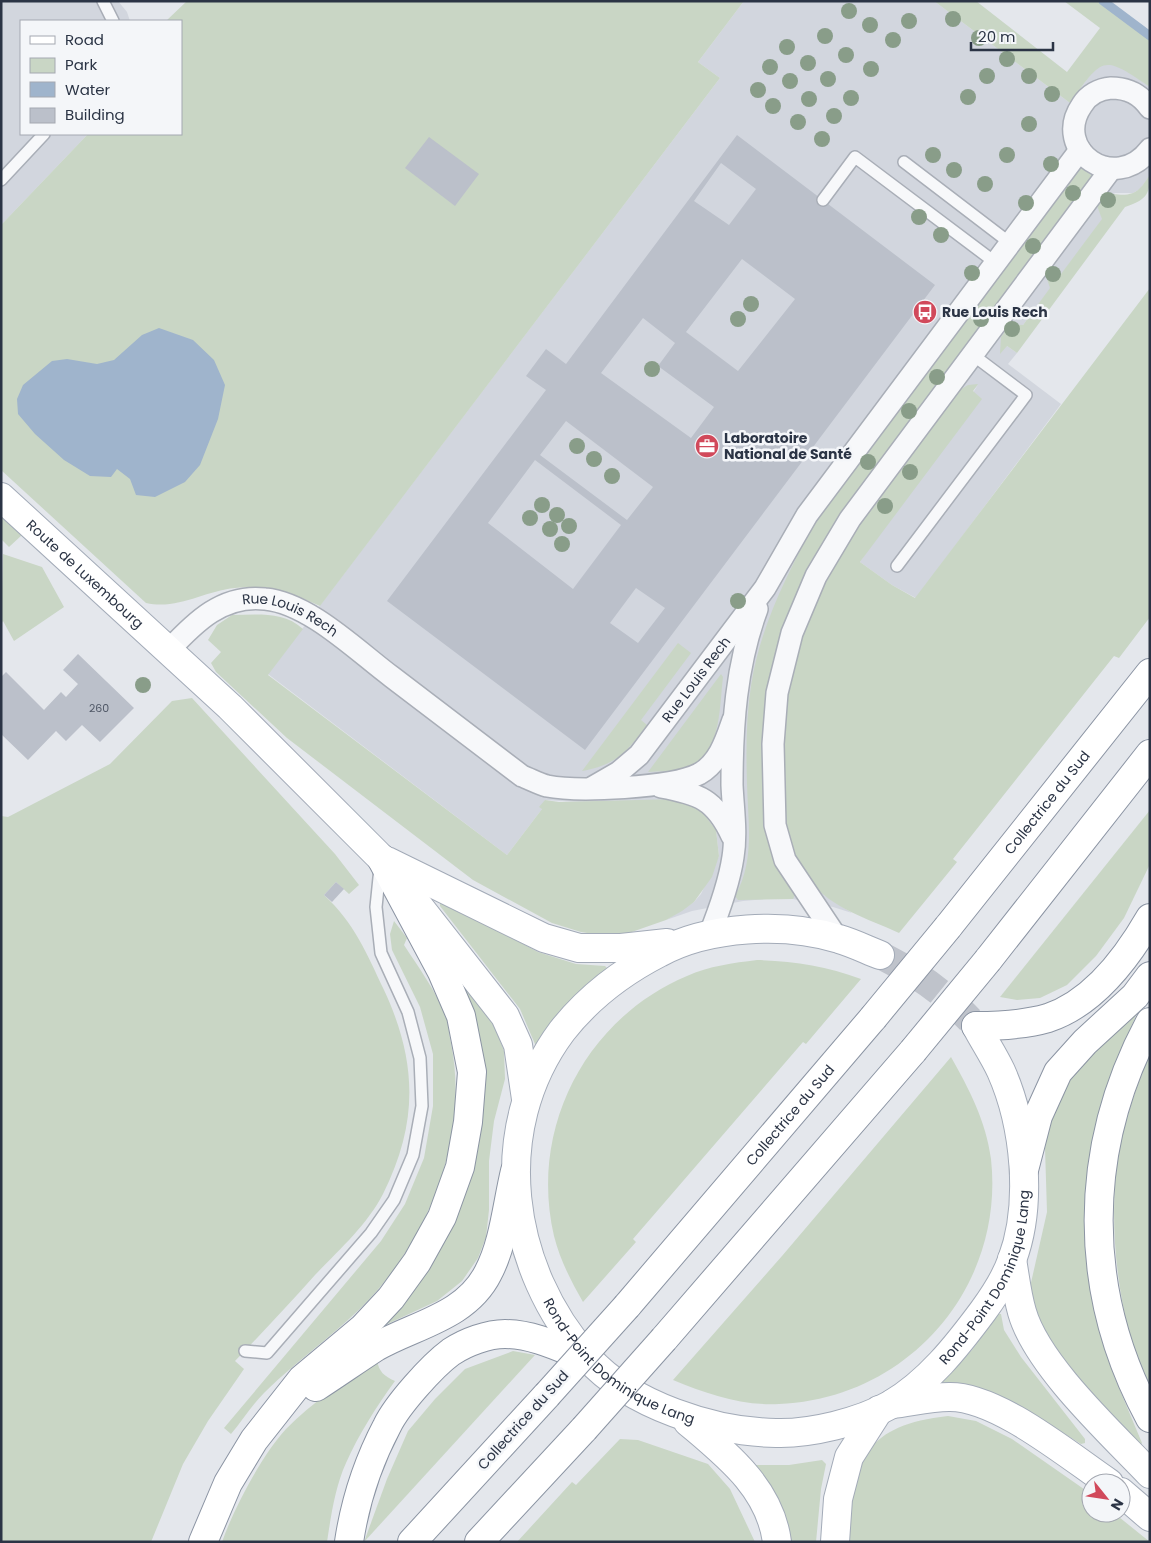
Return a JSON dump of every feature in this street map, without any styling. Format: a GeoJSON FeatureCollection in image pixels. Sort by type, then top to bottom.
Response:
{"type":"FeatureCollection","features":[{"type":"Feature","properties":{"kind":"main road","name":"Route de Luxembourg"},"geometry":{"type":"LineString","coordinates":[[1,497],[230,707],[381,858]]}},
{"type":"Feature","properties":{"kind":"main road","name":"Collectrice du Sud"},"geometry":{"type":"LineString","coordinates":[[418,1534],[627,1306],[873,1018],[948,927],[1150,673]]}},
{"type":"Feature","properties":{"kind":"main road"},"geometry":{"type":"LineString","coordinates":[[479,1542],[664,1339],[913,1051],[988,960],[1150,754]]}},
{"type":"Feature","properties":{"kind":"main road"},"geometry":{"type":"LineString","coordinates":[[381,858],[553,940],[579,948],[621,948],[680,941]]}},
{"type":"Feature","properties":{"kind":"main road"},"geometry":{"type":"LineString","coordinates":[[381,858],[505,1016],[518,1045],[526,1102]]}},
{"type":"Feature","properties":{"kind":"main road"},"geometry":{"type":"LineString","coordinates":[[203,1542],[228,1483],[254,1440],[302,1379],[363,1328],[391,1298],[417,1262],[442,1217],[460,1167],[468,1122],[472,1072],[461,1016],[442,972],[381,858]]}},
{"type":"Feature","properties":{"kind":"main road","name":"Rond-Point Dominique Lang"},"geometry":{"type":"LineString","coordinates":[[880,955],[838,938],[789,929],[740,930],[680,941],[620,976],[589,1001],[562,1031],[541,1065],[526,1102],[518,1136],[515,1170],[517,1211],[526,1251],[542,1289],[563,1324],[589,1359],[629,1390],[652,1403],[727,1429],[778,1434],[830,1427],[885,1407],[929,1374],[962,1340],[990,1301],[1012,1259],[1022,1215],[1024,1170],[1017,1119],[1001,1071],[976,1026],[1014,1025],[1049,1018],[1081,1001],[1108,977],[1137,941],[1150,918]]}},
{"type":"Feature","properties":{"kind":"main road"},"geometry":{"type":"LineString","coordinates":[[1024,1170],[1038,1116],[1058,1072],[1084,1042],[1135,996],[1150,976]]}},
{"type":"Feature","properties":{"kind":"main road"},"geometry":{"type":"LineString","coordinates":[[1150,1022],[1120,1087],[1105,1148],[1099,1211],[1100,1269],[1113,1334],[1133,1387],[1150,1418]]}},
{"type":"Feature","properties":{"kind":"main road"},"geometry":{"type":"LineString","coordinates":[[254,1440],[310,1390],[377,1347],[413,1328],[446,1316],[471,1296],[488,1274],[498,1248],[515,1170]]}},
{"type":"Feature","properties":{"kind":"main road"},"geometry":{"type":"LineString","coordinates":[[1012,1259],[1022,1313],[1036,1345],[1071,1390],[1150,1474]]}},
{"type":"Feature","properties":{"kind":"main road"},"geometry":{"type":"LineString","coordinates":[[349,1542],[358,1500],[387,1425],[419,1383],[452,1352],[484,1337],[505,1334],[528,1337],[589,1359]]}},
{"type":"Feature","properties":{"kind":"main road"},"geometry":{"type":"LineString","coordinates":[[835,1542],[838,1499],[849,1457],[885,1407],[950,1397],[982,1404],[1024,1425],[1094,1473]]}},
{"type":"Feature","properties":{"kind":"main road"},"geometry":{"type":"LineString","coordinates":[[677,1413],[726,1453],[748,1476],[765,1500],[777,1542]]}},
{"type":"Feature","properties":{"kind":"main road"},"geometry":{"type":"LineString","coordinates":[[1131,1501],[1150,1517]]}},
{"type":"Feature","properties":{"kind":"street"},"geometry":{"type":"LineString","coordinates":[[1150,108],[1144,100],[1133,92],[1120,88],[1107,88],[1094,93],[1085,100],[1075,120],[1076,141],[1080,150],[1088,160],[1098,166],[1110,169],[1129,167],[1141,160],[1150,149]]}},
{"type":"Feature","properties":{"kind":"street","name":"Rue Louis Rech"},"geometry":{"type":"LineString","coordinates":[[169,650],[192,625],[213,609],[238,600],[264,598],[290,604],[326,627],[522,776],[546,785],[569,788],[593,787],[619,772],[639,754],[765,588],[807,514],[1080,150]]}},
{"type":"Feature","properties":{"kind":"street"},"geometry":{"type":"LineString","coordinates":[[838,938],[785,860],[776,825],[773,744],[780,684],[792,633],[816,576],[850,520],[1110,169]]}},
{"type":"Feature","properties":{"kind":"street"},"geometry":{"type":"LineString","coordinates":[[709,936],[722,900],[733,857],[733,720],[736,686],[747,635],[765,588]]}},
{"type":"Feature","properties":{"kind":"street"},"geometry":{"type":"LineString","coordinates":[[593,787],[649,785],[700,774],[714,761],[725,743],[733,720]]}},
{"type":"Feature","properties":{"kind":"street"},"geometry":{"type":"LineString","coordinates":[[649,785],[686,792],[705,799],[718,810],[734,839]]}},
{"type":"Feature","properties":{"kind":"lane"},"geometry":{"type":"LineString","coordinates":[[103,1],[112,20]]}},
{"type":"Feature","properties":{"kind":"lane"},"geometry":{"type":"LineString","coordinates":[[1,180],[43,135]]}},
{"type":"Feature","properties":{"kind":"lane"},"geometry":{"type":"LineString","coordinates":[[822,200],[855,157],[996,262]]}},
{"type":"Feature","properties":{"kind":"lane"},"geometry":{"type":"LineString","coordinates":[[904,162],[1010,243]]}},
{"type":"Feature","properties":{"kind":"lane"},"geometry":{"type":"LineString","coordinates":[[896,566],[1026,395],[973,355]]}},
{"type":"Feature","properties":{"kind":"lane"},"geometry":{"type":"LineString","coordinates":[[245,1351],[267,1353],[371,1233],[394,1200],[413,1155],[422,1106],[420,1058],[408,1012],[381,954],[376,908],[381,858]]}},
{"type":"Feature","properties":{"kind":"shaded area"},"geometry":{"type":"Polygon","coordinates":[[[1,1],[118,1],[127,12],[130,20],[20,20],[20,135],[87,135],[1,225],[1,1]]]}},
{"type":"Feature","properties":{"kind":"shaded area"},"geometry":{"type":"Polygon","coordinates":[[[744,1],[934,1],[1070,103],[1093,71],[1102,64],[1122,67],[1150,87],[1150,175],[1140,189],[1133,193],[1115,193],[1097,206],[1103,219],[1007,346],[1017,353],[1008,364],[1061,404],[916,598],[892,585],[860,562],[978,385],[853,531],[824,895],[852,913],[793,899],[766,899],[743,901],[692,911],[666,920],[694,902],[701,894],[719,856],[716,830],[700,809],[545,800],[542,809],[507,855],[268,674],[720,78],[698,62],[744,1]]]}},
{"type":"Feature","properties":{"kind":"green space"},"geometry":{"type":"Polygon","coordinates":[[[187,1],[744,1],[698,62],[720,78],[320,606],[299,597],[258,587],[224,590],[169,604],[146,603],[1,470],[1,225],[87,135],[182,135],[182,20],[167,20],[187,1]]]}},
{"type":"Feature","properties":{"kind":"green space"},"geometry":{"type":"Polygon","coordinates":[[[934,1],[976,1],[1067,72],[1100,28],[1064,1],[1105,1],[1150,35],[1150,87],[1122,69],[1112,65],[1104,65],[1090,76],[1070,103],[934,1]]]}},
{"type":"Feature","properties":{"kind":"green space"},"geometry":{"type":"Polygon","coordinates":[[[1080,167],[1094,177],[783,630],[776,860],[783,878],[795,895],[793,899],[738,900],[735,896],[745,869],[749,841],[747,747],[751,686],[761,642],[776,600],[816,520],[1080,167]]]}},
{"type":"Feature","properties":{"kind":"green space"},"geometry":{"type":"Polygon","coordinates":[[[1150,175],[1149,188],[1145,196],[1125,207],[1017,353],[1007,346],[1000,354],[1001,337],[1010,324],[1023,325],[1050,288],[1046,276],[1050,271],[1061,274],[1102,219],[1097,206],[1102,200],[1106,196],[1114,194],[1136,192],[1150,175]]]}},
{"type":"Feature","properties":{"kind":"green space"},"geometry":{"type":"Polygon","coordinates":[[[1150,288],[1150,617],[1119,658],[1114,656],[953,859],[957,862],[899,933],[839,906],[818,890],[801,869],[791,845],[785,806],[784,725],[791,670],[801,634],[814,601],[849,537],[891,478],[958,391],[968,385],[978,384],[973,391],[982,399],[860,562],[892,585],[915,598],[1150,288]]]}},
{"type":"Feature","properties":{"kind":"green space"},"geometry":{"type":"Polygon","coordinates":[[[1,516],[22,535],[9,547],[1,539],[1,516]]]}},
{"type":"Feature","properties":{"kind":"green space"},"geometry":{"type":"Polygon","coordinates":[[[3,554],[42,567],[64,607],[14,641],[3,621],[1,624],[3,554]]]}},
{"type":"Feature","properties":{"kind":"green space"},"geometry":{"type":"Polygon","coordinates":[[[232,615],[269,615],[287,619],[303,629],[268,675],[507,855],[542,809],[539,807],[545,800],[559,802],[678,799],[700,809],[716,830],[719,856],[712,877],[694,902],[666,920],[626,934],[606,936],[581,932],[552,923],[473,880],[287,738],[216,672],[211,663],[221,652],[208,640],[217,625],[232,615]]]}},
{"type":"Feature","properties":{"kind":"green space"},"geometry":{"type":"Polygon","coordinates":[[[678,643],[691,653],[641,720],[647,725],[620,756],[604,765],[582,771],[678,643]]]}},
{"type":"Feature","properties":{"kind":"green space"},"geometry":{"type":"Polygon","coordinates":[[[721,674],[723,677],[719,717],[712,743],[705,754],[696,763],[683,769],[648,772],[721,674]]]}},
{"type":"Feature","properties":{"kind":"green space"},"geometry":{"type":"Polygon","coordinates":[[[192,698],[335,854],[359,885],[349,894],[336,882],[324,895],[344,917],[359,939],[395,1016],[408,1067],[408,1117],[403,1142],[395,1167],[383,1194],[369,1216],[352,1237],[235,1361],[244,1369],[208,1421],[183,1464],[151,1542],[1,1542],[1,816],[8,817],[110,764],[172,701],[192,698]]]}},
{"type":"Feature","properties":{"kind":"green space"},"geometry":{"type":"Polygon","coordinates":[[[1150,810],[1150,864],[1124,918],[1096,956],[1067,985],[1040,998],[1017,1000],[1000,997],[1150,810]]]}},
{"type":"Feature","properties":{"kind":"green space"},"geometry":{"type":"Polygon","coordinates":[[[444,901],[538,952],[576,964],[605,966],[607,968],[570,1003],[540,1044],[535,1044],[520,1009],[440,906],[440,903],[444,901]]]}},
{"type":"Feature","properties":{"kind":"green space"},"geometry":{"type":"Polygon","coordinates":[[[394,921],[407,938],[404,945],[432,989],[448,1023],[455,1075],[455,1108],[451,1140],[443,1172],[432,1203],[418,1232],[381,1286],[354,1315],[278,1379],[255,1403],[231,1434],[224,1428],[381,1241],[405,1204],[424,1158],[433,1106],[433,1054],[420,1007],[392,950],[390,934],[394,921]]]}},
{"type":"Feature","properties":{"kind":"green space"},"geometry":{"type":"Polygon","coordinates":[[[757,960],[810,965],[861,979],[806,1044],[803,1042],[633,1239],[636,1242],[583,1302],[566,1270],[556,1245],[548,1196],[550,1156],[558,1118],[573,1082],[594,1049],[620,1020],[651,995],[687,976],[712,967],[757,960]]]}},
{"type":"Feature","properties":{"kind":"green space"},"geometry":{"type":"Polygon","coordinates":[[[452,971],[494,1025],[504,1051],[505,1079],[494,1121],[489,1161],[489,1210],[486,1237],[478,1258],[462,1281],[437,1301],[381,1327],[469,1169],[452,971]]]}},
{"type":"Feature","properties":{"kind":"green space"},"geometry":{"type":"Polygon","coordinates":[[[1141,1004],[1110,1076],[1098,1125],[1087,1237],[1093,1302],[1114,1376],[1142,1443],[1138,1450],[1039,1332],[1028,1296],[1047,1212],[1045,1148],[1051,1114],[1065,1080],[1141,1004]]]}},
{"type":"Feature","properties":{"kind":"green space"},"geometry":{"type":"Polygon","coordinates":[[[1150,1053],[1150,1386],[1133,1346],[1124,1311],[1115,1243],[1114,1196],[1119,1151],[1125,1126],[1150,1053]]]}},
{"type":"Feature","properties":{"kind":"green space"},"geometry":{"type":"Polygon","coordinates":[[[951,1057],[981,1118],[989,1145],[991,1159],[991,1206],[982,1251],[964,1291],[939,1328],[906,1358],[869,1382],[826,1397],[779,1404],[752,1403],[725,1398],[673,1380],[782,1256],[951,1057]]]}},
{"type":"Feature","properties":{"kind":"green space"},"geometry":{"type":"Polygon","coordinates":[[[997,1314],[1001,1314],[1004,1330],[1021,1357],[1085,1439],[1085,1443],[1081,1444],[1031,1413],[987,1392],[941,1385],[940,1383],[972,1350],[997,1314]]]}},
{"type":"Feature","properties":{"kind":"green space"},"geometry":{"type":"Polygon","coordinates":[[[513,1351],[535,1355],[364,1542],[387,1479],[408,1431],[435,1399],[465,1369],[513,1351]]]}},
{"type":"Feature","properties":{"kind":"green space"},"geometry":{"type":"Polygon","coordinates":[[[377,1360],[379,1368],[383,1373],[395,1381],[368,1421],[342,1472],[336,1492],[327,1542],[222,1542],[258,1467],[286,1429],[318,1401],[377,1360]]]}},
{"type":"Feature","properties":{"kind":"green space"},"geometry":{"type":"Polygon","coordinates":[[[948,1416],[976,1421],[1012,1439],[1081,1487],[1081,1523],[1126,1523],[1150,1542],[847,1542],[853,1490],[867,1453],[879,1439],[896,1429],[919,1421],[948,1416]]]}},
{"type":"Feature","properties":{"kind":"green space"},"geometry":{"type":"Polygon","coordinates":[[[620,1439],[638,1440],[708,1464],[730,1489],[755,1542],[517,1542],[572,1482],[576,1485],[620,1439]]]}},
{"type":"Feature","properties":{"kind":"green space"},"geometry":{"type":"Polygon","coordinates":[[[822,1460],[826,1464],[821,1489],[816,1542],[788,1542],[755,1468],[756,1465],[789,1465],[822,1460]]]}},
{"type":"Feature","properties":{"kind":"water"},"geometry":{"type":"Polygon","coordinates":[[[159,328],[193,340],[214,360],[225,385],[218,419],[200,465],[185,482],[155,497],[136,495],[130,479],[117,469],[111,477],[90,476],[64,460],[35,434],[18,414],[17,399],[23,385],[52,361],[67,359],[97,364],[114,360],[142,335],[159,328]]]}},
{"type":"Feature","properties":{"kind":"building","name":"Laboratoire National de Santé"},"geometry":{"type":"Polygon","coordinates":[[[737,135],[935,285],[585,750],[387,601],[546,390],[526,376],[546,349],[566,364],[737,135]],[[721,163],[694,201],[729,225],[756,189],[721,163]],[[742,259],[686,332],[738,371],[795,299],[742,259]],[[643,318],[601,373],[691,438],[714,407],[658,366],[675,343],[643,318]],[[566,421],[540,455],[627,520],[653,487],[566,421]],[[535,460],[488,523],[573,589],[621,525],[535,460]],[[636,588],[610,623],[638,643],[665,608],[636,588]]]}},
{"type":"Feature","properties":{"kind":"building"},"geometry":{"type":"Polygon","coordinates":[[[429,137],[479,174],[455,206],[405,168],[429,137]]]}},
{"type":"Feature","properties":{"kind":"building"},"geometry":{"type":"Polygon","coordinates":[[[78,654],[134,708],[100,742],[82,725],[66,741],[56,731],[28,760],[1,734],[1,677],[6,672],[44,710],[61,692],[66,697],[78,684],[63,670],[78,654]]]}},
{"type":"Feature","properties":{"kind":"building"},"geometry":{"type":"Polygon","coordinates":[[[336,882],[344,889],[332,902],[324,895],[336,882]]]}},
{"type":"Feature","properties":{"kind":"waterway"},"geometry":{"type":"LineString","coordinates":[[1103,1],[1150,36]]}},
{"type":"Feature","properties":{"kind":"tunnel"},"geometry":{"type":"LineString","coordinates":[[880,955],[932,986],[976,1026]]}},
{"type":"Feature","properties":{"kind":"place","name":"Rue Louis Rech"},"geometry":{"type":"Point","coordinates":[925,312]}},
{"type":"Feature","properties":{"kind":"place","name":"Laboratoire National de Santé"},"geometry":{"type":"Point","coordinates":[707,446]}}]}
